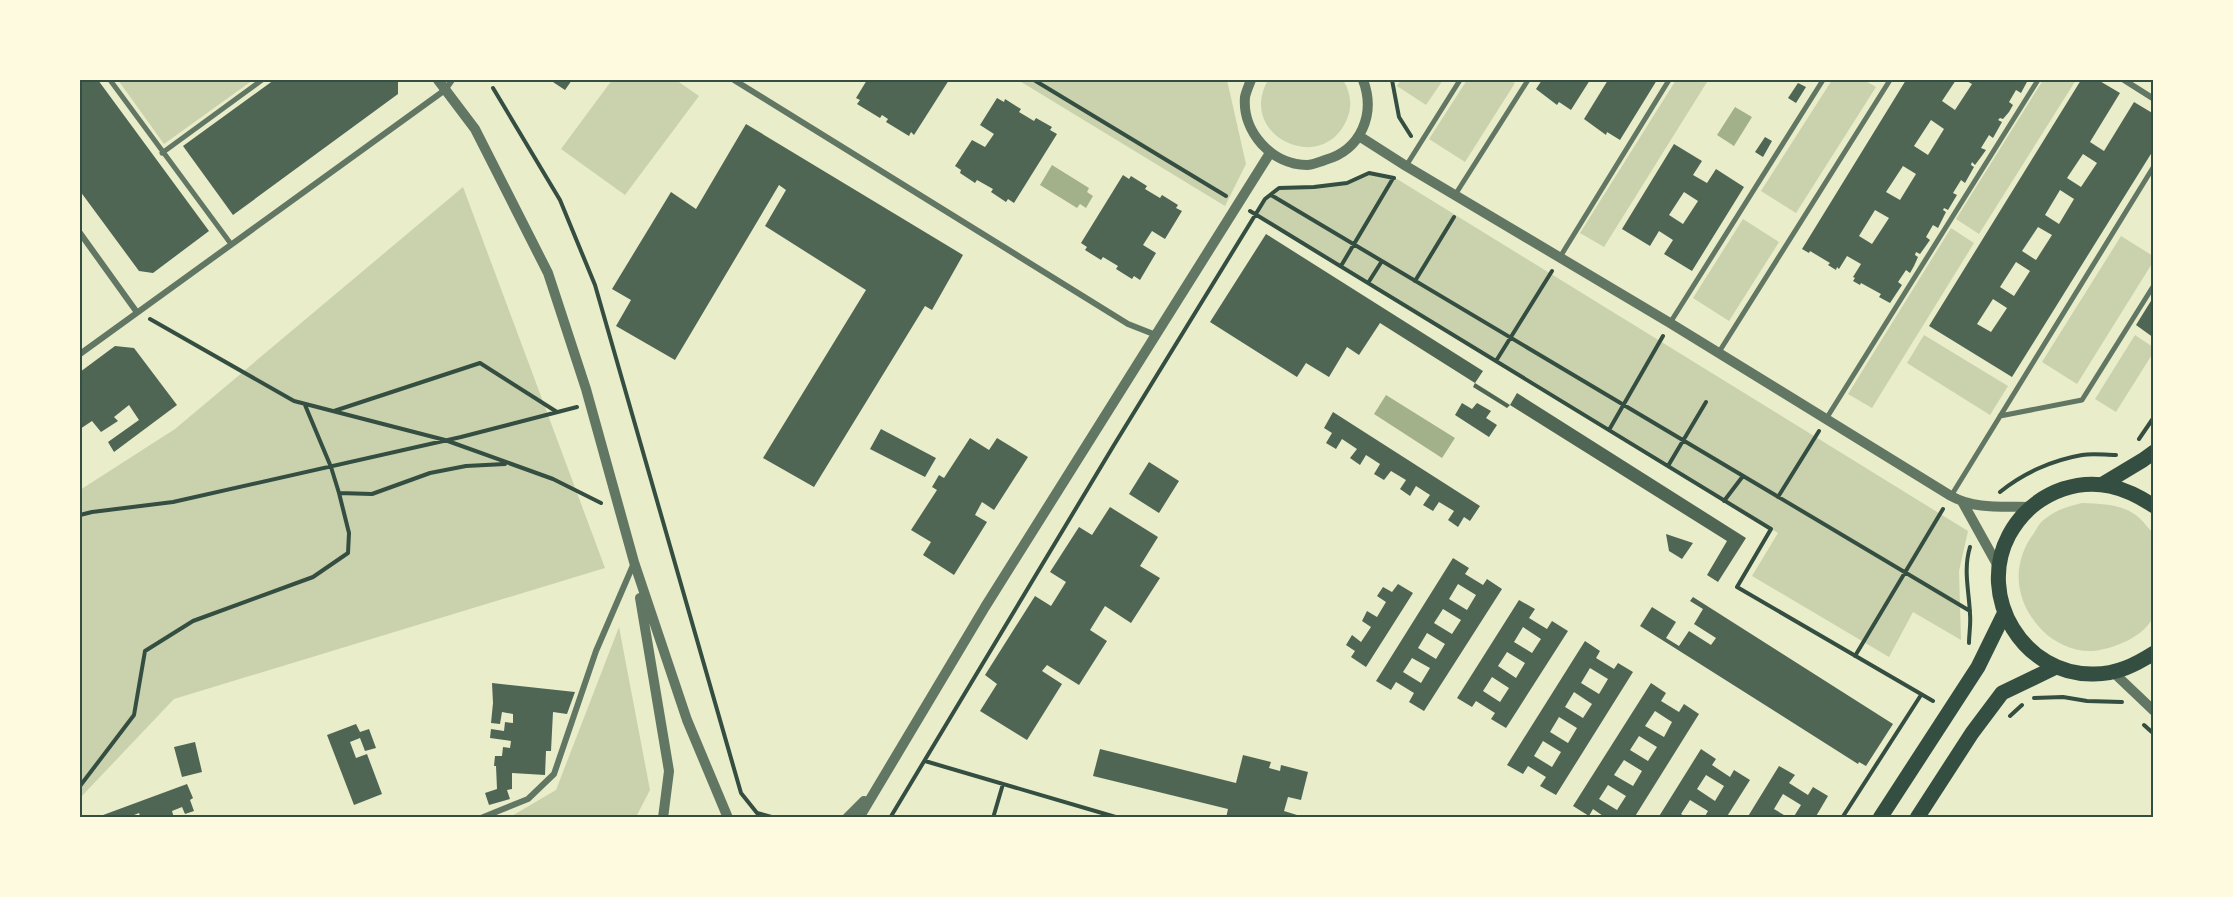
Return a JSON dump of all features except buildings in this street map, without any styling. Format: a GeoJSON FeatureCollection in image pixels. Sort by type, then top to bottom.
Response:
{"type":"FeatureCollection","features":[{"type":"Feature","properties":{"kind":"main road"},"geometry":{"type":"LineString","coordinates":[[2103,484],[2154,452]]}},
{"type":"Feature","properties":{"kind":"main road"},"geometry":{"type":"LineString","coordinates":[[2154,506],[2133,492],[2103,484],[2077,485],[2052,493],[2031,507],[2015,524],[1998,566],[1998,590],[2004,614],[2017,636],[2034,654],[2056,667],[2084,674],[2112,672],[2135,665],[2154,653]]}},
{"type":"Feature","properties":{"kind":"main road"},"geometry":{"type":"LineString","coordinates":[[1880,818],[1978,667],[2004,614]]}},
{"type":"Feature","properties":{"kind":"main road"},"geometry":{"type":"LineString","coordinates":[[1917,818],[1972,733],[2002,693],[2056,667]]}},
{"type":"Feature","properties":{"kind":"street"},"geometry":{"type":"LineString","coordinates":[[110,80],[231,244]]}},
{"type":"Feature","properties":{"kind":"street"},"geometry":{"type":"LineString","coordinates":[[162,153],[262,80]]}},
{"type":"Feature","properties":{"kind":"street"},"geometry":{"type":"LineString","coordinates":[[438,80],[475,129],[548,273],[590,404],[634,562],[687,720],[728,818]]}},
{"type":"Feature","properties":{"kind":"street"},"geometry":{"type":"LineString","coordinates":[[80,354],[136,311],[445,90],[452,80]]}},
{"type":"Feature","properties":{"kind":"street"},"geometry":{"type":"LineString","coordinates":[[734,80],[1128,324],[1157,335]]}},
{"type":"Feature","properties":{"kind":"street"},"geometry":{"type":"LineString","coordinates":[[1251,80],[1245,97],[1248,122],[1258,142],[1270,153],[1290,162],[1308,165],[1339,156],[1359,136],[1367,117],[1368,93],[1363,80]]}},
{"type":"Feature","properties":{"kind":"street"},"geometry":{"type":"LineString","coordinates":[[1406,166],[1460,80]]}},
{"type":"Feature","properties":{"kind":"street"},"geometry":{"type":"LineString","coordinates":[[1455,195],[1527,80]]}},
{"type":"Feature","properties":{"kind":"street"},"geometry":{"type":"LineString","coordinates":[[1560,258],[1669,80]]}},
{"type":"Feature","properties":{"kind":"street"},"geometry":{"type":"LineString","coordinates":[[1671,323],[1823,80]]}},
{"type":"Feature","properties":{"kind":"street"},"geometry":{"type":"LineString","coordinates":[[1718,354],[1890,80]]}},
{"type":"Feature","properties":{"kind":"street"},"geometry":{"type":"LineString","coordinates":[[1826,420],[2038,80]]}},
{"type":"Feature","properties":{"kind":"street"},"geometry":{"type":"LineString","coordinates":[[2124,80],[2154,99]]}},
{"type":"Feature","properties":{"kind":"street"},"geometry":{"type":"LineString","coordinates":[[1359,136],[1671,323],[1963,503],[1986,507],[2031,507]]}},
{"type":"Feature","properties":{"kind":"street"},"geometry":{"type":"LineString","coordinates":[[859,818],[872,792],[985,607],[1270,153]]}},
{"type":"Feature","properties":{"kind":"street"},"geometry":{"type":"LineString","coordinates":[[1951,496],[2154,166]]}},
{"type":"Feature","properties":{"kind":"street"},"geometry":{"type":"LineString","coordinates":[[80,232],[136,311]]}},
{"type":"Feature","properties":{"kind":"street"},"geometry":{"type":"LineString","coordinates":[[2000,416],[2082,400],[2154,285]]}},
{"type":"Feature","properties":{"kind":"street"},"geometry":{"type":"LineString","coordinates":[[1963,503],[1998,566]]}},
{"type":"Feature","properties":{"kind":"street"},"geometry":{"type":"LineString","coordinates":[[481,818],[528,799],[554,774],[596,651],[634,562]]}},
{"type":"Feature","properties":{"kind":"street"},"geometry":{"type":"LineString","coordinates":[[634,562],[669,771],[663,818]]}},
{"type":"Feature","properties":{"kind":"street"},"geometry":{"type":"LineString","coordinates":[[2112,672],[2154,711]]}},
{"type":"Feature","properties":{"kind":"street"},"geometry":{"type":"LineString","coordinates":[[847,818],[872,792]]}},
{"type":"Feature","properties":{"kind":"path"},"geometry":{"type":"LineString","coordinates":[[1034,80],[1771,529],[1737,586],[1933,701]]}},
{"type":"Feature","properties":{"kind":"path"},"geometry":{"type":"LineString","coordinates":[[1392,80],[1399,117],[1419,146]]}},
{"type":"Feature","properties":{"kind":"path"},"geometry":{"type":"LineString","coordinates":[[493,88],[560,200],[595,285],[741,793],[758,813],[775,818]]}},
{"type":"Feature","properties":{"kind":"path"},"geometry":{"type":"LineString","coordinates":[[890,818],[1265,199],[1279,188],[1347,183],[1369,173],[1397,179],[1406,166]]}},
{"type":"Feature","properties":{"kind":"path"},"geometry":{"type":"LineString","coordinates":[[1341,266],[1392,180]]}},
{"type":"Feature","properties":{"kind":"path"},"geometry":{"type":"LineString","coordinates":[[1271,195],[1970,611]]}},
{"type":"Feature","properties":{"kind":"path"},"geometry":{"type":"LineString","coordinates":[[1415,281],[1454,217]]}},
{"type":"Feature","properties":{"kind":"path"},"geometry":{"type":"LineString","coordinates":[[1496,361],[1560,258]]}},
{"type":"Feature","properties":{"kind":"path"},"geometry":{"type":"LineString","coordinates":[[1368,283],[1382,261]]}},
{"type":"Feature","properties":{"kind":"path"},"geometry":{"type":"LineString","coordinates":[[136,311],[294,401],[445,440],[553,479],[621,514]]}},
{"type":"Feature","properties":{"kind":"path"},"geometry":{"type":"LineString","coordinates":[[1609,430],[1671,323]]}},
{"type":"Feature","properties":{"kind":"path"},"geometry":{"type":"LineString","coordinates":[[332,411],[480,363],[557,412]]}},
{"type":"Feature","properties":{"kind":"path"},"geometry":{"type":"LineString","coordinates":[[1668,466],[1706,402]]}},
{"type":"Feature","properties":{"kind":"path"},"geometry":{"type":"LineString","coordinates":[[80,786],[134,716],[145,651],[194,621],[312,577],[348,553],[349,533],[339,493],[331,467],[305,404]]}},
{"type":"Feature","properties":{"kind":"path"},"geometry":{"type":"LineString","coordinates":[[80,515],[173,502],[331,467],[590,404]]}},
{"type":"Feature","properties":{"kind":"path"},"geometry":{"type":"LineString","coordinates":[[1778,497],[1826,420]]}},
{"type":"Feature","properties":{"kind":"path"},"geometry":{"type":"LineString","coordinates":[[339,493],[372,494],[430,473],[466,466],[509,463]]}},
{"type":"Feature","properties":{"kind":"path"},"geometry":{"type":"LineString","coordinates":[[1724,501],[1743,476]]}},
{"type":"Feature","properties":{"kind":"path"},"geometry":{"type":"LineString","coordinates":[[1855,656],[1951,496]]}},
{"type":"Feature","properties":{"kind":"path"},"geometry":{"type":"LineString","coordinates":[[1842,818],[1921,695]]}},
{"type":"Feature","properties":{"kind":"path"},"geometry":{"type":"LineString","coordinates":[[2030,698],[2063,697],[2120,704],[2137,695]]}},
{"type":"Feature","properties":{"kind":"path"},"geometry":{"type":"LineString","coordinates":[[924,761],[1119,818]]}},
{"type":"Feature","properties":{"kind":"path"},"geometry":{"type":"LineString","coordinates":[[993,818],[1003,783]]}},
{"type":"Feature","properties":{"kind":"shaded area"},"geometry":{"type":"Polygon","coordinates":[[[118,80],[253,80],[164,144],[118,80]]]}},
{"type":"Feature","properties":{"kind":"shaded area"},"geometry":{"type":"Polygon","coordinates":[[[612,80],[676,80],[699,96],[625,195],[561,149],[612,80]]]}},
{"type":"Feature","properties":{"kind":"shaded area"},"geometry":{"type":"Polygon","coordinates":[[[1018,80],[1227,80],[1246,164],[1225,206],[1018,80]]]}},
{"type":"Feature","properties":{"kind":"shaded area"},"geometry":{"type":"Polygon","coordinates":[[[1268,80],[1343,80],[1350,99],[1347,119],[1335,136],[1320,145],[1303,147],[1286,142],[1273,132],[1263,118],[1261,100],[1268,80]]]}},
{"type":"Feature","properties":{"kind":"shaded area"},"geometry":{"type":"Polygon","coordinates":[[[1401,80],[1443,80],[1426,105],[1397,86],[1401,80]]]}},
{"type":"Feature","properties":{"kind":"shaded area"},"geometry":{"type":"Polygon","coordinates":[[[1467,80],[1509,80],[1515,83],[1465,162],[1429,139],[1467,80]]]}},
{"type":"Feature","properties":{"kind":"shaded area"},"geometry":{"type":"Polygon","coordinates":[[[1676,80],[1707,82],[1604,247],[1580,233],[1676,80]]]}},
{"type":"Feature","properties":{"kind":"shaded area"},"geometry":{"type":"Polygon","coordinates":[[[1832,80],[1864,80],[1876,87],[1796,213],[1761,191],[1832,80]]]}},
{"type":"Feature","properties":{"kind":"shaded area"},"geometry":{"type":"Polygon","coordinates":[[[2043,80],[2076,80],[1979,234],[1956,219],[2043,80]]]}},
{"type":"Feature","properties":{"kind":"shaded area"},"geometry":{"type":"Polygon","coordinates":[[[1735,107],[1752,117],[1734,146],[1717,135],[1735,107]]]}},
{"type":"Feature","properties":{"kind":"shaded area"},"geometry":{"type":"Polygon","coordinates":[[[1052,165],[1089,188],[1087,192],[1093,196],[1086,208],[1080,204],[1077,208],[1040,185],[1052,165]]]}},
{"type":"Feature","properties":{"kind":"shaded area"},"geometry":{"type":"Polygon","coordinates":[[[1369,173],[1397,179],[1968,531],[1959,571],[1961,640],[1913,612],[1889,657],[1752,576],[1778,533],[1255,214],[1265,199],[1279,188],[1347,183],[1369,173]]]}},
{"type":"Feature","properties":{"kind":"shaded area"},"geometry":{"type":"Polygon","coordinates":[[[463,187],[605,568],[174,699],[80,798],[80,490],[175,429],[463,187]]]}},
{"type":"Feature","properties":{"kind":"shaded area"},"geometry":{"type":"Polygon","coordinates":[[[1743,219],[1779,242],[1729,321],[1693,298],[1743,219]]]}},
{"type":"Feature","properties":{"kind":"shaded area"},"geometry":{"type":"Polygon","coordinates":[[[1951,228],[1974,243],[1872,408],[1848,394],[1951,228]]]}},
{"type":"Feature","properties":{"kind":"shaded area"},"geometry":{"type":"Polygon","coordinates":[[[2121,236],[2153,256],[2153,262],[2077,384],[2042,362],[2121,236]]]}},
{"type":"Feature","properties":{"kind":"shaded area"},"geometry":{"type":"Polygon","coordinates":[[[1924,335],[2008,386],[1990,415],[1907,363],[1924,335]]]}},
{"type":"Feature","properties":{"kind":"shaded area"},"geometry":{"type":"Polygon","coordinates":[[[2135,335],[2153,347],[2153,353],[2116,412],[2095,399],[2135,335]]]}},
{"type":"Feature","properties":{"kind":"shaded area"},"geometry":{"type":"Polygon","coordinates":[[[1386,395],[1455,438],[1442,458],[1374,414],[1386,395]]]}},
{"type":"Feature","properties":{"kind":"shaded area"},"geometry":{"type":"Polygon","coordinates":[[[2082,503],[2116,506],[2132,512],[2152,532],[2154,543],[2154,608],[2149,623],[2144,630],[2127,641],[2092,651],[2065,646],[2043,631],[2026,608],[2019,584],[2021,558],[2026,545],[2040,523],[2058,511],[2082,503]]]}},
{"type":"Feature","properties":{"kind":"shaded area"},"geometry":{"type":"Polygon","coordinates":[[[619,627],[650,790],[636,817],[510,817],[556,790],[619,627]]]}}]}
